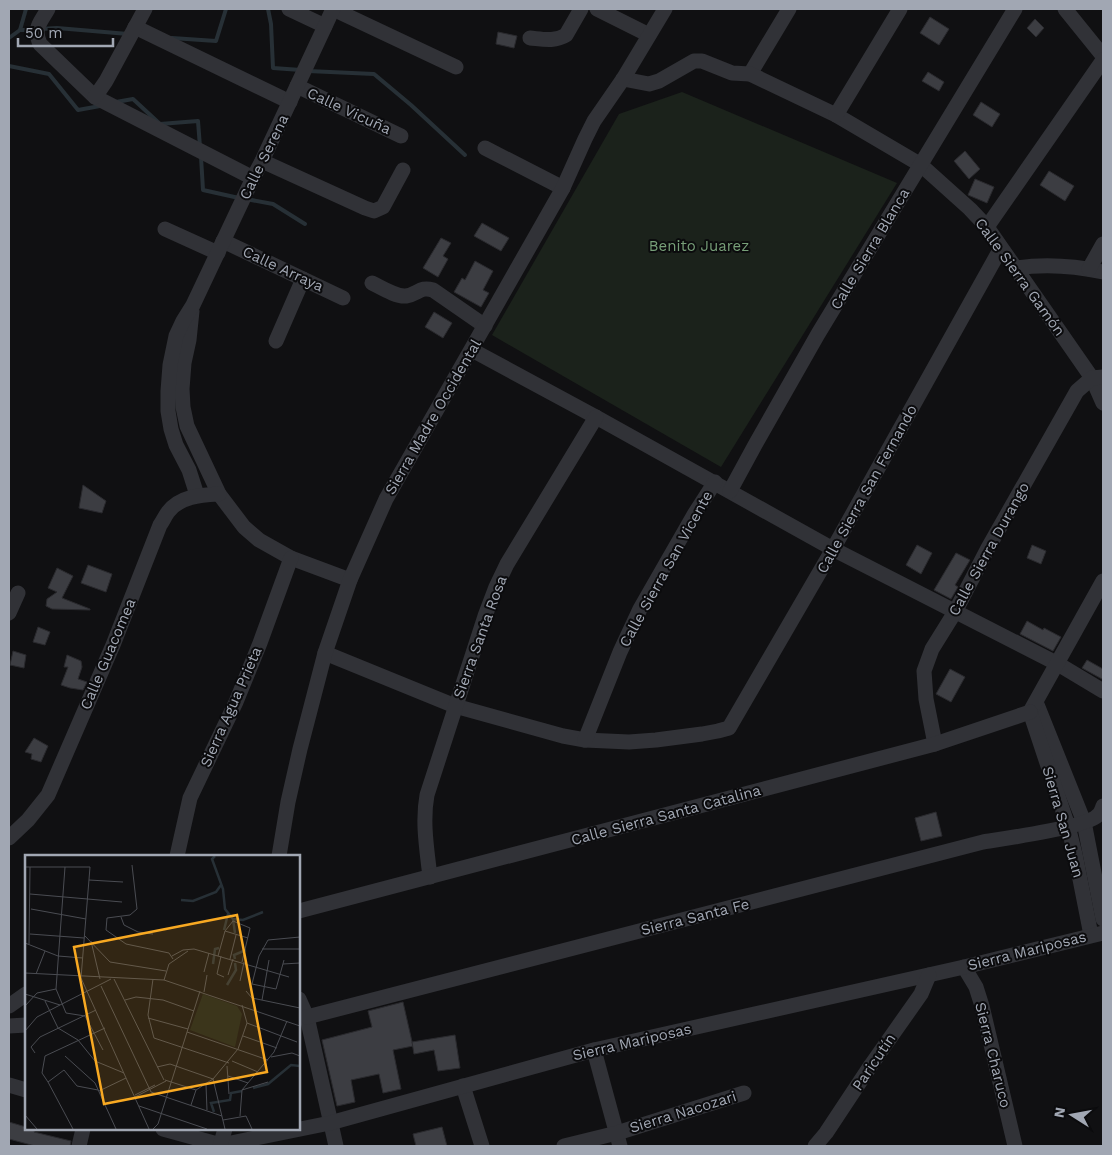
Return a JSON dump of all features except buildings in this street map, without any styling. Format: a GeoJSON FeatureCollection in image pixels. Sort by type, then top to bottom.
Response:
{"type":"FeatureCollection","features":[{"type":"Feature","properties":{"kind":"street"},"geometry":{"type":"LineString","coordinates":[[48,9],[36,29],[40,44],[95,97],[253,178]]}},
{"type":"Feature","properties":{"kind":"street"},"geometry":{"type":"LineString","coordinates":[[95,97],[106,81],[145,9]]}},
{"type":"Feature","properties":{"kind":"street"},"geometry":{"type":"LineString","coordinates":[[289,9],[325,26]]}},
{"type":"Feature","properties":{"kind":"street"},"geometry":{"type":"LineString","coordinates":[[333,9],[456,67]]}},
{"type":"Feature","properties":{"kind":"street","name":"Calle Serena"},"geometry":{"type":"LineString","coordinates":[[197,495],[189,470],[176,445],[168,411],[170,365],[176,336],[262,161],[333,9]]}},
{"type":"Feature","properties":{"kind":"street"},"geometry":{"type":"LineString","coordinates":[[530,38],[555,40],[563,37],[581,9]]}},
{"type":"Feature","properties":{"kind":"street"},"geometry":{"type":"LineString","coordinates":[[597,9],[650,35]]}},
{"type":"Feature","properties":{"kind":"street","name":"Sierra Madre Occidental"},"geometry":{"type":"LineString","coordinates":[[279,855],[288,802],[325,653],[350,580],[386,499],[563,188],[594,121],[623,79],[665,9]]}},
{"type":"Feature","properties":{"kind":"street"},"geometry":{"type":"LineString","coordinates":[[750,74],[788,9]]}},
{"type":"Feature","properties":{"kind":"street"},"geometry":{"type":"LineString","coordinates":[[836,116],[900,9]]}},
{"type":"Feature","properties":{"kind":"street","name":"Calle Sierra Blanca"},"geometry":{"type":"LineString","coordinates":[[730,491],[818,334],[1015,9]]}},
{"type":"Feature","properties":{"kind":"street"},"geometry":{"type":"LineString","coordinates":[[987,227],[1103,58],[1065,9]]}},
{"type":"Feature","properties":{"kind":"street"},"geometry":{"type":"LineString","coordinates":[[135,27],[290,102]]}},
{"type":"Feature","properties":{"kind":"street","name":"Calle Sierra Gamón"},"geometry":{"type":"LineString","coordinates":[[623,79],[649,84],[654,83],[694,61],[702,61],[732,73],[750,74],[836,116],[921,165],[987,227],[1097,378],[1103,403]]}},
{"type":"Feature","properties":{"kind":"street","name":"Calle Vicuña"},"geometry":{"type":"LineString","coordinates":[[298,86],[401,136]]}},
{"type":"Feature","properties":{"kind":"street"},"geometry":{"type":"LineString","coordinates":[[484,148],[563,188]]}},
{"type":"Feature","properties":{"kind":"street"},"geometry":{"type":"LineString","coordinates":[[262,161],[374,211],[384,208],[404,170]]}},
{"type":"Feature","properties":{"kind":"street","name":"Calle Arraya"},"geometry":{"type":"LineString","coordinates":[[165,229],[220,247],[303,279],[343,298]]}},
{"type":"Feature","properties":{"kind":"street"},"geometry":{"type":"LineString","coordinates":[[1016,268],[1039,266],[1096,270],[1103,244]]}},
{"type":"Feature","properties":{"kind":"street","name":"Calle Sierra San Fernando"},"geometry":{"type":"LineString","coordinates":[[586,740],[629,742],[656,740],[729,728],[833,550],[1001,248]]}},
{"type":"Feature","properties":{"kind":"street"},"geometry":{"type":"LineString","coordinates":[[276,341],[303,279]]}},
{"type":"Feature","properties":{"kind":"street"},"geometry":{"type":"LineString","coordinates":[[372,283],[405,296],[424,288],[433,290],[485,326]]}},
{"type":"Feature","properties":{"kind":"street","name":"Calle Serena"},"geometry":{"type":"LineString","coordinates":[[193,304],[182,388],[183,407],[187,426],[219,494],[244,527],[259,540],[291,558],[350,580]]}},
{"type":"Feature","properties":{"kind":"street"},"geometry":{"type":"LineString","coordinates":[[472,350],[714,482],[833,550],[1058,664],[1103,691]]}},
{"type":"Feature","properties":{"kind":"street","name":"Calle Sierra Durango"},"geometry":{"type":"LineString","coordinates":[[935,744],[926,699],[924,671],[932,649],[955,612],[988,548],[1077,391],[1097,378]]}},
{"type":"Feature","properties":{"kind":"street","name":"Sierra Santa Rosa"},"geometry":{"type":"LineString","coordinates":[[430,877],[424,824],[424,809],[427,795],[488,609],[507,564],[596,417]]}},
{"type":"Feature","properties":{"kind":"street","name":"Calle Sierra San Vicente"},"geometry":{"type":"LineString","coordinates":[[586,740],[620,652],[640,610],[714,482]]}},
{"type":"Feature","properties":{"kind":"street","name":"Calle Guacomea"},"geometry":{"type":"LineString","coordinates":[[9,838],[28,820],[48,795],[113,645],[160,526],[169,511],[178,502],[197,495],[219,494]]}},
{"type":"Feature","properties":{"kind":"street","name":"Sierra Agua Prieta"},"geometry":{"type":"LineString","coordinates":[[177,855],[190,798],[236,702],[291,558]]}},
{"type":"Feature","properties":{"kind":"street"},"geometry":{"type":"LineString","coordinates":[[1033,707],[1103,581]]}},
{"type":"Feature","properties":{"kind":"street"},"geometry":{"type":"LineString","coordinates":[[9,613],[18,594]]}},
{"type":"Feature","properties":{"kind":"street"},"geometry":{"type":"LineString","coordinates":[[325,653],[455,706],[563,736],[586,740]]}},
{"type":"Feature","properties":{"kind":"street","name":"Calle Sierra Santa Catalina"},"geometry":{"type":"LineString","coordinates":[[300,911],[935,744],[1033,707]]}},
{"type":"Feature","properties":{"kind":"street","name":"Sierra San Juan"},"geometry":{"type":"LineString","coordinates":[[1033,707],[1084,822],[1103,919]]}},
{"type":"Feature","properties":{"kind":"street","name":"Sierra San Juan"},"geometry":{"type":"LineString","coordinates":[[1033,707],[1097,934]]}},
{"type":"Feature","properties":{"kind":"street"},"geometry":{"type":"LineString","coordinates":[[1084,822],[1097,817],[1103,806]]}},
{"type":"Feature","properties":{"kind":"street","name":"Sierra Santa Fe"},"geometry":{"type":"LineString","coordinates":[[307,1017],[983,842],[1084,822]]}},
{"type":"Feature","properties":{"kind":"street","name":"Sierra Mariposas"},"geometry":{"type":"LineString","coordinates":[[300,1129],[330,1123],[594,1050],[964,967],[1097,934]]}},
{"type":"Feature","properties":{"kind":"street","name":"Sierra Charuco"},"geometry":{"type":"LineString","coordinates":[[964,967],[976,987],[982,1006],[1015,1146]]}},
{"type":"Feature","properties":{"kind":"street","name":"Paricutín"},"geometry":{"type":"LineString","coordinates":[[816,1146],[921,994],[929,975]]}},
{"type":"Feature","properties":{"kind":"street"},"geometry":{"type":"LineString","coordinates":[[9,1006],[25,995]]}},
{"type":"Feature","properties":{"kind":"street"},"geometry":{"type":"LineString","coordinates":[[300,1001],[307,1017],[336,1146]]}},
{"type":"Feature","properties":{"kind":"street"},"geometry":{"type":"LineString","coordinates":[[9,1026],[25,1025]]}},
{"type":"Feature","properties":{"kind":"street"},"geometry":{"type":"LineString","coordinates":[[594,1050],[619,1139]]}},
{"type":"Feature","properties":{"kind":"street"},"geometry":{"type":"LineString","coordinates":[[9,1085],[25,1090]]}},
{"type":"Feature","properties":{"kind":"street"},"geometry":{"type":"LineString","coordinates":[[463,1086],[482,1146]]}},
{"type":"Feature","properties":{"kind":"street","name":"Sierra Nacozari"},"geometry":{"type":"LineString","coordinates":[[564,1146],[619,1139],[744,1093]]}},
{"type":"Feature","properties":{"kind":"street"},"geometry":{"type":"LineString","coordinates":[[79,1146],[83,1130]]}},
{"type":"Feature","properties":{"kind":"street","name":"Sierra Mariposas"},"geometry":{"type":"LineString","coordinates":[[166,1130],[220,1146],[297,1130]]}},
{"type":"Feature","properties":{"kind":"street"},"geometry":{"type":"LineString","coordinates":[[220,1146],[225,1130]]}},
{"type":"Feature","properties":{"kind":"green space","name":"Benito Juarez"},"geometry":{"type":"Polygon","coordinates":[[[682,92],[897,183],[721,467],[492,335],[619,114],[682,92]]]}},
{"type":"Feature","properties":{"kind":"waterway"},"geometry":{"type":"LineString","coordinates":[[20,30],[26,9]]}},
{"type":"Feature","properties":{"kind":"waterway"},"geometry":{"type":"LineString","coordinates":[[172,38],[216,41],[226,9]]}},
{"type":"Feature","properties":{"kind":"waterway"},"geometry":{"type":"LineString","coordinates":[[268,9],[271,24],[273,68],[301,70]]}},
{"type":"Feature","properties":{"kind":"waterway"},"geometry":{"type":"LineString","coordinates":[[40,29],[57,28],[128,34]]}},
{"type":"Feature","properties":{"kind":"waterway"},"geometry":{"type":"LineString","coordinates":[[9,38],[20,30],[33,30]]}},
{"type":"Feature","properties":{"kind":"waterway"},"geometry":{"type":"LineString","coordinates":[[9,66],[49,74],[78,110],[100,106]]}},
{"type":"Feature","properties":{"kind":"waterway"},"geometry":{"type":"LineString","coordinates":[[308,71],[374,74],[465,155]]}},
{"type":"Feature","properties":{"kind":"waterway"},"geometry":{"type":"LineString","coordinates":[[116,102],[133,99],[160,124],[198,121],[200,147]]}},
{"type":"Feature","properties":{"kind":"waterway"},"geometry":{"type":"LineString","coordinates":[[201,157],[203,190],[239,198]]}},
{"type":"Feature","properties":{"kind":"waterway"},"geometry":{"type":"LineString","coordinates":[[246,199],[273,204],[305,224]]}}]}
